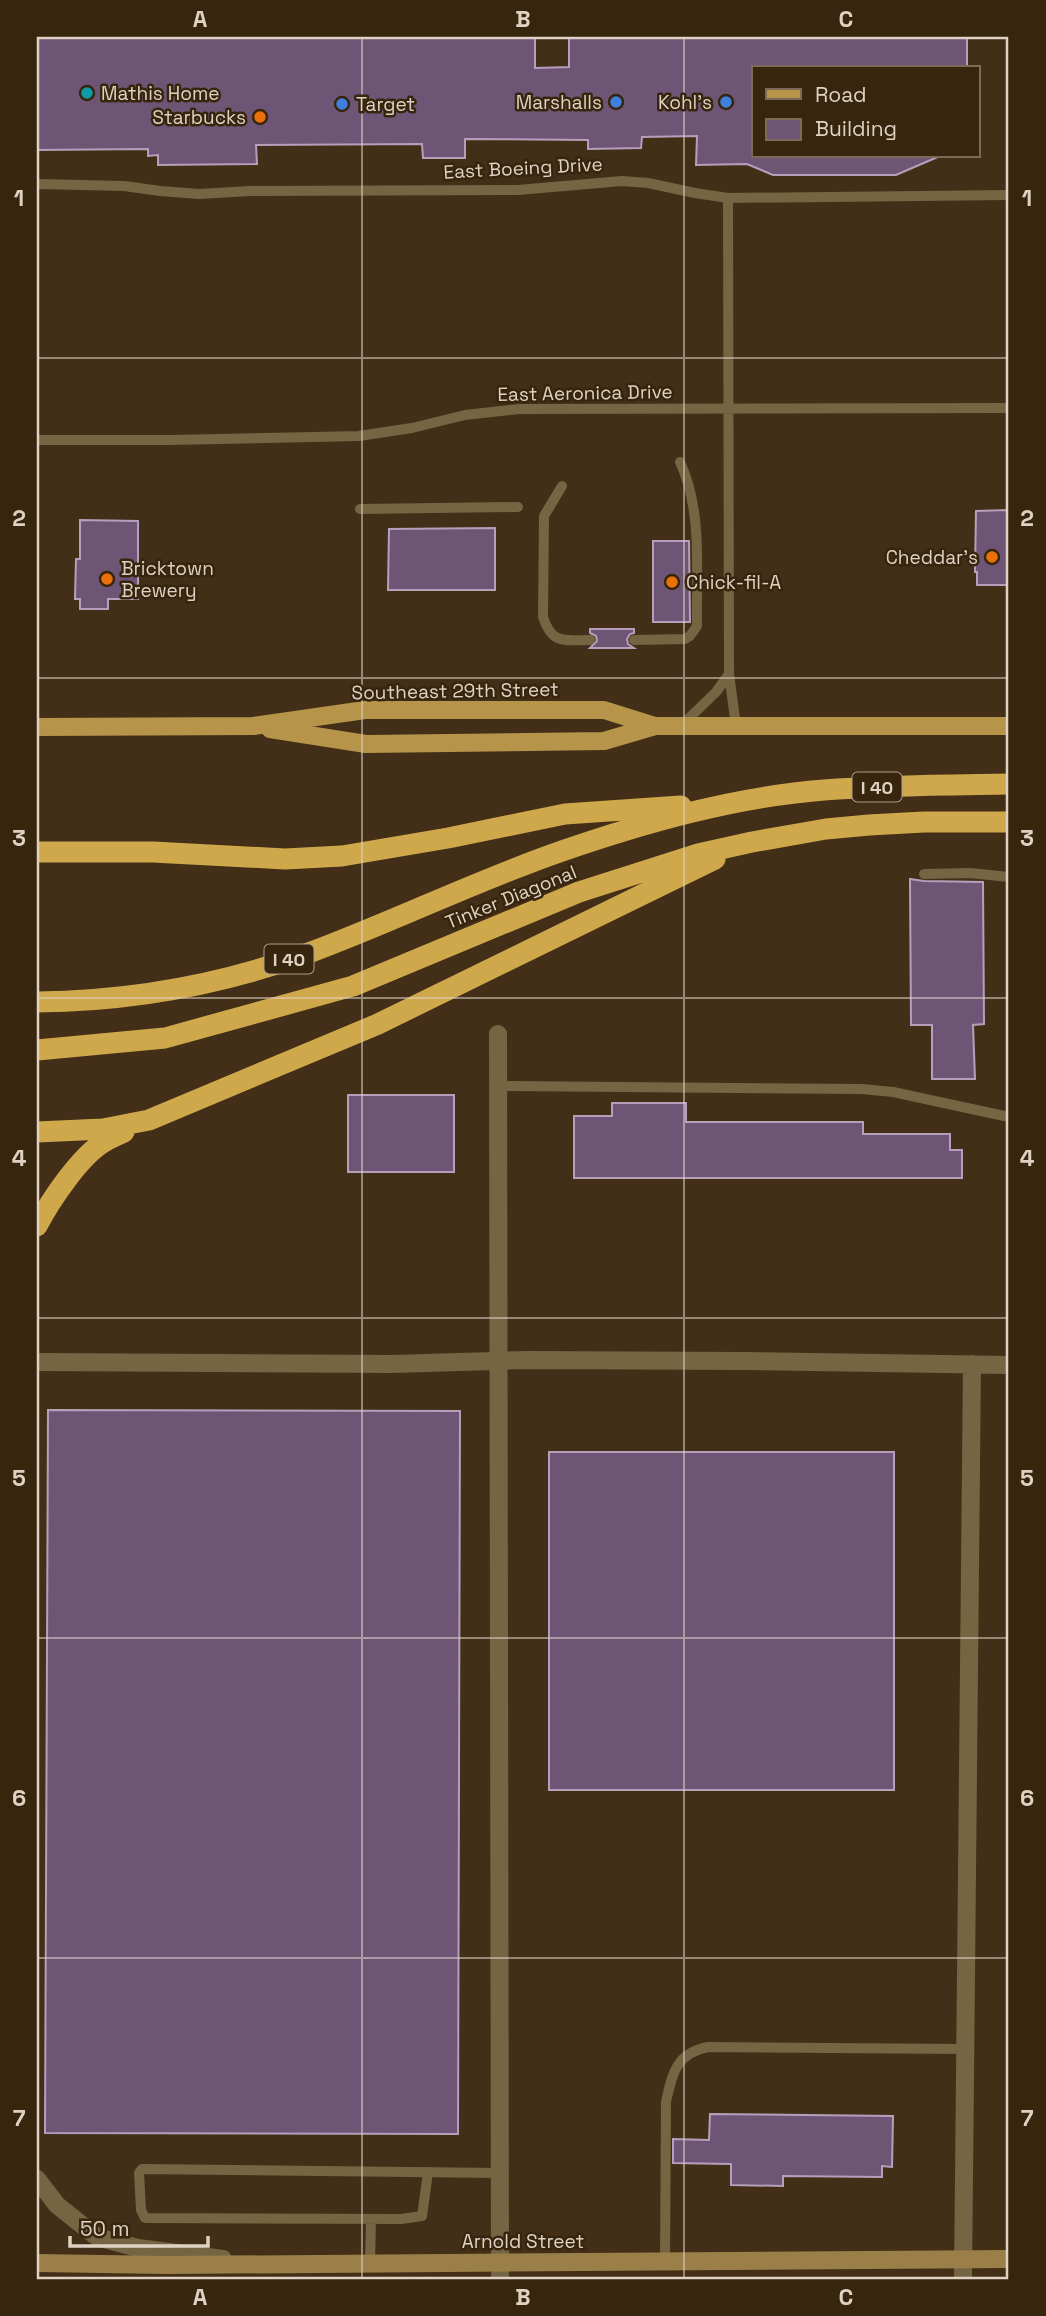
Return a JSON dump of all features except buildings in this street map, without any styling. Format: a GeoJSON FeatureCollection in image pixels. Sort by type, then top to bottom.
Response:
{"type":"FeatureCollection","features":[{"type":"Feature","properties":{"kind":"highway","name":"Tinker Diagonal"},"geometry":{"type":"LineString","coordinates":[[37,1002],[121,998],[187,987],[247,972],[304,955],[564,850],[678,816],[746,801],[822,790],[1009,784]]}},
{"type":"Feature","properties":{"kind":"highway"},"geometry":{"type":"LineString","coordinates":[[37,852],[153,852],[285,859],[342,856],[565,814],[746,801]]}},
{"type":"Feature","properties":{"kind":"highway","name":"Tinker Diagonal"},"geometry":{"type":"LineString","coordinates":[[37,1050],[165,1038],[353,986],[579,892],[698,854],[826,829],[924,822],[1009,822]]}},
{"type":"Feature","properties":{"kind":"highway"},"geometry":{"type":"LineString","coordinates":[[37,1226],[50,1201],[102,1143],[149,1120],[378,1024],[752,842]]}},
{"type":"Feature","properties":{"kind":"highway"},"geometry":{"type":"LineString","coordinates":[[37,1132],[103,1129],[149,1120]]}},
{"type":"Feature","properties":{"kind":"main road","name":"Southeast 29th Street"},"geometry":{"type":"LineString","coordinates":[[37,727],[253,726],[365,710],[604,710],[655,726],[680,727],[1009,726]]}},
{"type":"Feature","properties":{"kind":"main road","name":"Southeast 29th Street"},"geometry":{"type":"LineString","coordinates":[[253,726],[366,744],[604,741],[655,726]]}},
{"type":"Feature","properties":{"kind":"main road","name":"Arnold Street"},"geometry":{"type":"LineString","coordinates":[[37,2263],[370,2263],[500,2270],[665,2261],[1009,2259]]}},
{"type":"Feature","properties":{"kind":"street"},"geometry":{"type":"LineString","coordinates":[[498,1034],[500,2270]]}},
{"type":"Feature","properties":{"kind":"street"},"geometry":{"type":"LineString","coordinates":[[37,1362],[730,1361],[1009,1365]]}},
{"type":"Feature","properties":{"kind":"street"},"geometry":{"type":"LineString","coordinates":[[963,2279],[972,1364]]}},
{"type":"Feature","properties":{"kind":"street"},"geometry":{"type":"LineString","coordinates":[[37,2179],[57,2205],[97,2236],[138,2248],[254,2264]]}},
{"type":"Feature","properties":{"kind":"lane","name":"East Boeing Drive"},"geometry":{"type":"LineString","coordinates":[[37,184],[108,185],[199,194],[250,191],[518,190],[622,181],[648,183],[727,198],[1009,195]]}},
{"type":"Feature","properties":{"kind":"lane"},"geometry":{"type":"LineString","coordinates":[[727,198],[729,674],[736,726]]}},
{"type":"Feature","properties":{"kind":"lane","name":"East Aeronica Drive"},"geometry":{"type":"LineString","coordinates":[[37,440],[359,436],[412,428],[465,415],[519,409],[1009,408]]}},
{"type":"Feature","properties":{"kind":"lane"},"geometry":{"type":"LineString","coordinates":[[634,640],[685,639],[697,626],[695,511],[687,477],[680,462]]}},
{"type":"Feature","properties":{"kind":"lane"},"geometry":{"type":"LineString","coordinates":[[562,486],[544,516],[544,617],[548,633],[557,639],[590,640]]}},
{"type":"Feature","properties":{"kind":"lane"},"geometry":{"type":"LineString","coordinates":[[360,509],[519,507]]}},
{"type":"Feature","properties":{"kind":"lane"},"geometry":{"type":"LineString","coordinates":[[680,727],[716,692],[729,674]]}},
{"type":"Feature","properties":{"kind":"lane"},"geometry":{"type":"LineString","coordinates":[[924,874],[970,873],[1009,877]]}},
{"type":"Feature","properties":{"kind":"lane"},"geometry":{"type":"LineString","coordinates":[[498,1086],[862,1089],[893,1092],[1009,1117]]}},
{"type":"Feature","properties":{"kind":"lane"},"geometry":{"type":"LineString","coordinates":[[665,2261],[666,2102],[671,2077],[680,2061],[696,2049],[965,2049]]}},
{"type":"Feature","properties":{"kind":"lane"},"geometry":{"type":"LineString","coordinates":[[428,2172],[422,2216],[401,2219],[145,2218],[141,2210],[139,2173],[142,2169],[428,2172],[500,2173]]}},
{"type":"Feature","properties":{"kind":"lane"},"geometry":{"type":"LineString","coordinates":[[370,2263],[371,2219]]}},
{"type":"Feature","properties":{"kind":"place","name":"Mathis Home"},"geometry":{"type":"Point","coordinates":[87,93]}},
{"type":"Feature","properties":{"kind":"place","name":"Marshalls"},"geometry":{"type":"Point","coordinates":[616,102]}},
{"type":"Feature","properties":{"kind":"place","name":"Kohl's"},"geometry":{"type":"Point","coordinates":[726,102]}},
{"type":"Feature","properties":{"kind":"place","name":"Target"},"geometry":{"type":"Point","coordinates":[342,104]}},
{"type":"Feature","properties":{"kind":"place","name":"Starbucks"},"geometry":{"type":"Point","coordinates":[260,117]}},
{"type":"Feature","properties":{"kind":"place","name":"Cheddar's"},"geometry":{"type":"Point","coordinates":[992,557]}},
{"type":"Feature","properties":{"kind":"place","name":"Bricktown Brewery"},"geometry":{"type":"Point","coordinates":[107,579]}},
{"type":"Feature","properties":{"kind":"place","name":"Chick-fil-A"},"geometry":{"type":"Point","coordinates":[672,582]}}]}
